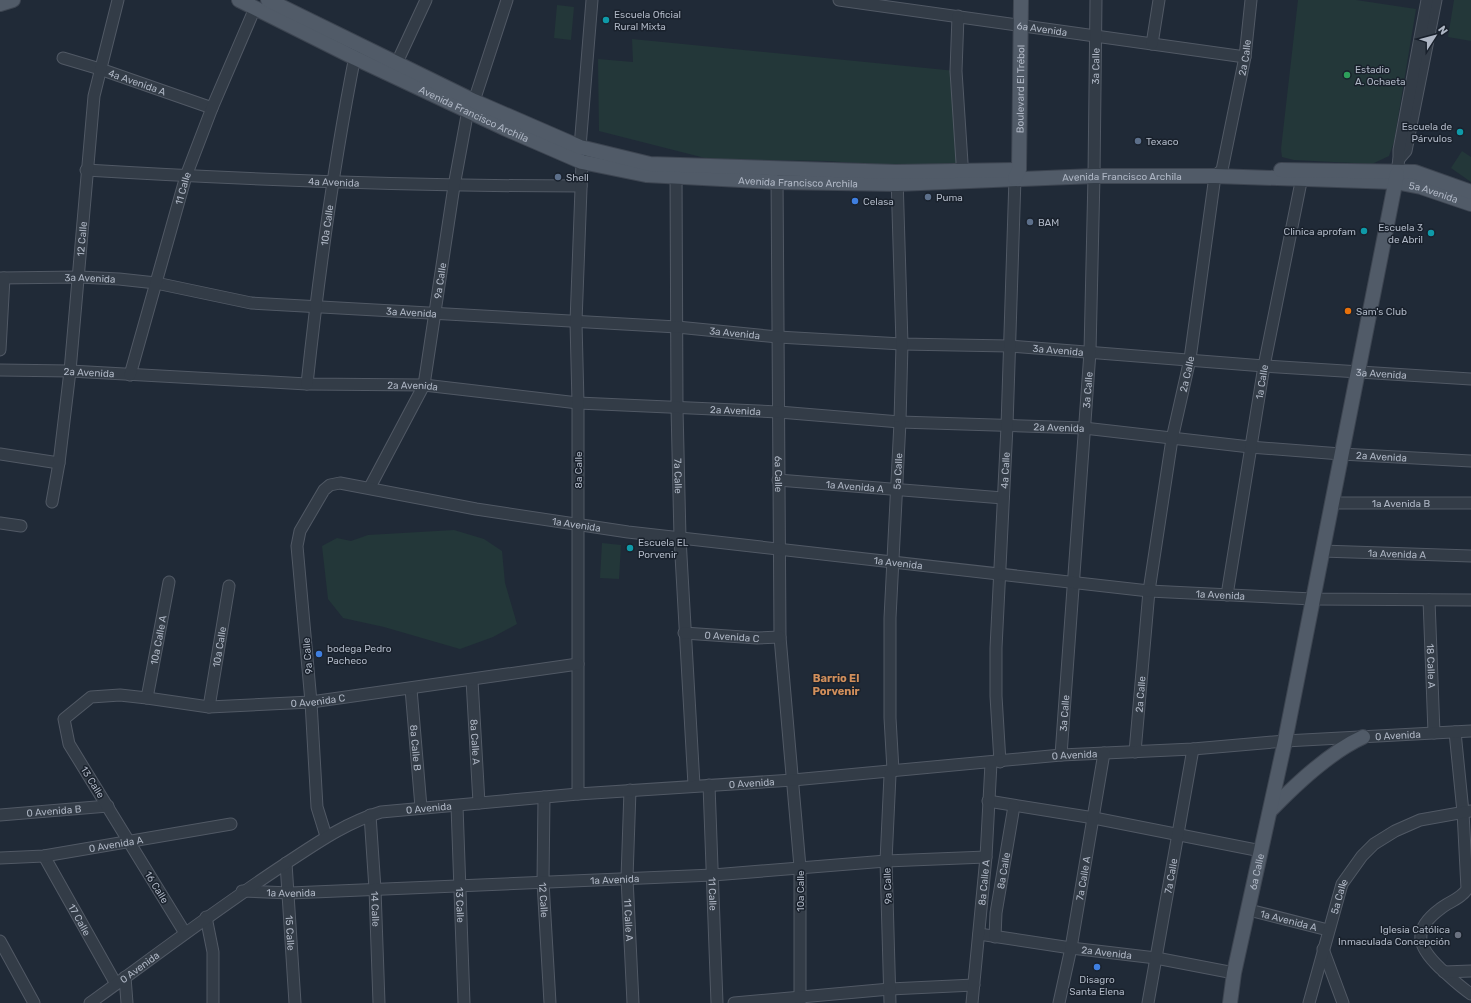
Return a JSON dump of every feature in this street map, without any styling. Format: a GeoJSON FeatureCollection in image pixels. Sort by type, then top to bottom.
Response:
{"type":"FeatureCollection","features":[{"type":"Feature","properties":{"kind":"main road"},"geometry":{"type":"LineString","coordinates":[[0,4],[13,0]]}},
{"type":"Feature","properties":{"kind":"main road","name":"Avenida Francisco Archila"},"geometry":{"type":"LineString","coordinates":[[239,0],[355,58],[394,69]]}},
{"type":"Feature","properties":{"kind":"main road","name":"Avenida Francisco Archila"},"geometry":{"type":"LineString","coordinates":[[268,0],[358,44],[394,69],[582,162],[646,175],[676,171],[897,178],[1017,174],[1302,174],[1397,171]]}},
{"type":"Feature","properties":{"kind":"main road","name":"Boulevard El Trébol"},"geometry":{"type":"LineString","coordinates":[[1017,174],[1021,0]]}},
{"type":"Feature","properties":{"kind":"main road","name":"Avenida Francisco Archila"},"geometry":{"type":"LineString","coordinates":[[471,106],[580,147],[676,171]]}},
{"type":"Feature","properties":{"kind":"main road","name":"5a Avenida"},"geometry":{"type":"LineString","coordinates":[[1397,171],[1415,172],[1427,175],[1471,192]]}},
{"type":"Feature","properties":{"kind":"main road","name":"5a Avenida"},"geometry":{"type":"LineString","coordinates":[[1397,171],[1421,186],[1471,204]]}},
{"type":"Feature","properties":{"kind":"main road","name":"6a Calle"},"geometry":{"type":"LineString","coordinates":[[1230,1003],[1234,973],[1285,741],[1397,171]]}},
{"type":"Feature","properties":{"kind":"main road"},"geometry":{"type":"LineString","coordinates":[[1270,811],[1292,788],[1350,743],[1363,737]]}},
{"type":"Feature","properties":{"kind":"street","name":"12 Calle"},"geometry":{"type":"LineString","coordinates":[[52,502],[59,463],[70,371],[79,276],[86,170],[94,96],[118,0]]}},
{"type":"Feature","properties":{"kind":"street"},"geometry":{"type":"LineString","coordinates":[[394,69],[426,0]]}},
{"type":"Feature","properties":{"kind":"street","name":"9a Calle"},"geometry":{"type":"LineString","coordinates":[[370,487],[424,386],[454,186],[471,106],[507,0]]}},
{"type":"Feature","properties":{"kind":"street","name":"8a Calle"},"geometry":{"type":"LineString","coordinates":[[578,794],[578,403],[576,322],[582,162],[580,147],[592,0]]}},
{"type":"Feature","properties":{"kind":"street","name":"6a Avenida"},"geometry":{"type":"LineString","coordinates":[[840,0],[903,4],[958,16],[1244,57]]}},
{"type":"Feature","properties":{"kind":"street","name":"3a Calle"},"geometry":{"type":"LineString","coordinates":[[1061,755],[1090,352],[1096,0]]}},
{"type":"Feature","properties":{"kind":"street"},"geometry":{"type":"LineString","coordinates":[[1152,44],[1159,0]]}},
{"type":"Feature","properties":{"kind":"street","name":"2a Calle"},"geometry":{"type":"LineString","coordinates":[[1135,752],[1149,591],[1172,439],[1190,359],[1218,173],[1244,57],[1251,0]]}},
{"type":"Feature","properties":{"kind":"street"},"geometry":{"type":"LineString","coordinates":[[1397,171],[1399,150],[1427,0]]}},
{"type":"Feature","properties":{"kind":"street"},"geometry":{"type":"LineString","coordinates":[[1397,171],[1406,151],[1436,0]]}},
{"type":"Feature","properties":{"kind":"street","name":"11 Calle"},"geometry":{"type":"LineString","coordinates":[[130,375],[186,176],[212,108],[255,8]]}},
{"type":"Feature","properties":{"kind":"street"},"geometry":{"type":"LineString","coordinates":[[958,16],[956,71],[962,176]]}},
{"type":"Feature","properties":{"kind":"street","name":"10a Calle"},"geometry":{"type":"LineString","coordinates":[[307,384],[315,307],[333,182],[358,44]]}},
{"type":"Feature","properties":{"kind":"street","name":"4a Avenida A"},"geometry":{"type":"LineString","coordinates":[[62,58],[100,69],[212,108]]}},
{"type":"Feature","properties":{"kind":"street","name":"4a Avenida"},"geometry":{"type":"LineString","coordinates":[[86,170],[186,176],[454,186],[581,186]]}},
{"type":"Feature","properties":{"kind":"street","name":"7a Calle"},"geometry":{"type":"LineString","coordinates":[[676,171],[677,408],[680,538],[684,633],[694,786]]}},
{"type":"Feature","properties":{"kind":"street","name":"4a Calle"},"geometry":{"type":"LineString","coordinates":[[995,762],[996,648],[1004,498],[1017,174]]}},
{"type":"Feature","properties":{"kind":"street","name":"1a Calle"},"geometry":{"type":"LineString","coordinates":[[1227,595],[1264,366],[1302,174]]}},
{"type":"Feature","properties":{"kind":"street","name":"6a Calle"},"geometry":{"type":"LineString","coordinates":[[777,175],[779,412],[778,548],[780,637],[793,780]]}},
{"type":"Feature","properties":{"kind":"street","name":"5a Calle"},"geometry":{"type":"LineString","coordinates":[[893,770],[889,664],[902,344],[897,178]]}},
{"type":"Feature","properties":{"kind":"street","name":"3a Avenida"},"geometry":{"type":"LineString","coordinates":[[2,278],[79,276],[156,283],[251,303],[677,327],[778,337],[902,344],[1009,346],[1264,366],[1471,379]]}},
{"type":"Feature","properties":{"kind":"street"},"geometry":{"type":"LineString","coordinates":[[0,350],[2,278]]}},
{"type":"Feature","properties":{"kind":"street","name":"2a Avenida"},"geometry":{"type":"LineString","coordinates":[[0,370],[70,371],[307,384],[424,386],[578,403],[779,412],[900,422],[1084,428],[1250,447],[1341,454],[1471,461]]}},
{"type":"Feature","properties":{"kind":"street"},"geometry":{"type":"LineString","coordinates":[[0,454],[59,463]]}},
{"type":"Feature","properties":{"kind":"street","name":"1a Avenida A"},"geometry":{"type":"LineString","coordinates":[[778,480],[1004,498]]}},
{"type":"Feature","properties":{"kind":"street","name":"1a Avenida"},"geometry":{"type":"LineString","coordinates":[[330,485],[340,483],[370,487],[476,509],[578,525],[680,538],[1149,591],[1313,599],[1471,600]]}},
{"type":"Feature","properties":{"kind":"street","name":"9a Calle"},"geometry":{"type":"LineString","coordinates":[[326,836],[317,807],[311,702],[297,546],[300,531],[324,490],[330,485]]}},
{"type":"Feature","properties":{"kind":"street","name":"1a Avenida B"},"geometry":{"type":"LineString","coordinates":[[1332,502],[1471,503]]}},
{"type":"Feature","properties":{"kind":"street"},"geometry":{"type":"LineString","coordinates":[[0,523],[21,526]]}},
{"type":"Feature","properties":{"kind":"street","name":"1a Avenida A"},"geometry":{"type":"LineString","coordinates":[[1322,551],[1471,556]]}},
{"type":"Feature","properties":{"kind":"street","name":"10a Calle A"},"geometry":{"type":"LineString","coordinates":[[147,698],[169,582]]}},
{"type":"Feature","properties":{"kind":"street","name":"10a Calle"},"geometry":{"type":"LineString","coordinates":[[209,707],[229,586]]}},
{"type":"Feature","properties":{"kind":"street","name":"18 Calle A"},"geometry":{"type":"LineString","coordinates":[[1429,600],[1434,733]]}},
{"type":"Feature","properties":{"kind":"street","name":"0 Avenida C"},"geometry":{"type":"LineString","coordinates":[[684,633],[757,638],[780,637]]}},
{"type":"Feature","properties":{"kind":"street","name":"0 Avenida C"},"geometry":{"type":"LineString","coordinates":[[64,720],[91,697],[120,695],[209,707],[311,702],[411,689],[578,664]]}},
{"type":"Feature","properties":{"kind":"street","name":"8a Calle A"},"geometry":{"type":"LineString","coordinates":[[472,680],[479,803]]}},
{"type":"Feature","properties":{"kind":"street","name":"8a Calle B"},"geometry":{"type":"LineString","coordinates":[[411,689],[420,807]]}},
{"type":"Feature","properties":{"kind":"street","name":"13 Calle"},"geometry":{"type":"LineString","coordinates":[[64,720],[69,744],[108,806],[128,842]]}},
{"type":"Feature","properties":{"kind":"street","name":"0 Avenida"},"geometry":{"type":"LineString","coordinates":[[90,1003],[242,891],[326,836],[344,826],[381,812],[420,807],[457,806],[578,794],[793,780],[1061,755],[1193,749],[1285,741],[1471,730]]}},
{"type":"Feature","properties":{"kind":"street"},"geometry":{"type":"LineString","coordinates":[[1455,732],[1467,812],[1467,895],[1449,902],[1431,915],[1421,930],[1421,945],[1425,952],[1444,972],[1471,994]]}},
{"type":"Feature","properties":{"kind":"street","name":"7a Calle"},"geometry":{"type":"LineString","coordinates":[[1148,1003],[1193,749]]}},
{"type":"Feature","properties":{"kind":"street","name":"7a Calle A"},"geometry":{"type":"LineString","coordinates":[[1059,1003],[1071,948],[1104,753]]}},
{"type":"Feature","properties":{"kind":"street","name":"8a Calle A"},"geometry":{"type":"LineString","coordinates":[[972,1003],[986,857],[988,801],[995,762]]}},
{"type":"Feature","properties":{"kind":"street","name":"9a Calle"},"geometry":{"type":"LineString","coordinates":[[890,1003],[886,861],[890,776],[893,770]]}},
{"type":"Feature","properties":{"kind":"street","name":"10a Calle"},"geometry":{"type":"LineString","coordinates":[[793,780],[800,867],[800,1001]]}},
{"type":"Feature","properties":{"kind":"street","name":"11 Calle"},"geometry":{"type":"LineString","coordinates":[[709,786],[717,1003]]}},
{"type":"Feature","properties":{"kind":"street","name":"11 Calle A"},"geometry":{"type":"LineString","coordinates":[[630,790],[627,878],[633,1003]]}},
{"type":"Feature","properties":{"kind":"street","name":"12 Calle"},"geometry":{"type":"LineString","coordinates":[[544,797],[544,882],[550,1003]]}},
{"type":"Feature","properties":{"kind":"street"},"geometry":{"type":"LineString","coordinates":[[988,801],[1094,818],[1177,836],[1261,851]]}},
{"type":"Feature","properties":{"kind":"street","name":"0 Avenida B"},"geometry":{"type":"LineString","coordinates":[[0,815],[108,806]]}},
{"type":"Feature","properties":{"kind":"street","name":"13 Calle"},"geometry":{"type":"LineString","coordinates":[[457,806],[464,1003]]}},
{"type":"Feature","properties":{"kind":"street","name":"8a Calle"},"geometry":{"type":"LineString","coordinates":[[995,937],[996,912],[1014,806]]}},
{"type":"Feature","properties":{"kind":"street","name":"5a Calle"},"geometry":{"type":"LineString","coordinates":[[1308,1003],[1342,884],[1362,856],[1374,844],[1395,831],[1420,820],[1467,812]]}},
{"type":"Feature","properties":{"kind":"street","name":"14 Calle"},"geometry":{"type":"LineString","coordinates":[[370,815],[375,889],[379,1003]]}},
{"type":"Feature","properties":{"kind":"street","name":"0 Avenida A"},"geometry":{"type":"LineString","coordinates":[[0,858],[44,856],[231,824]]}},
{"type":"Feature","properties":{"kind":"street","name":"16 Calle"},"geometry":{"type":"LineString","coordinates":[[128,842],[185,932]]}},
{"type":"Feature","properties":{"kind":"street","name":"17 Calle"},"geometry":{"type":"LineString","coordinates":[[44,856],[121,980],[127,1003]]}},
{"type":"Feature","properties":{"kind":"street","name":"1a Avenida"},"geometry":{"type":"LineString","coordinates":[[242,891],[290,893],[460,884],[713,875],[886,861],[986,857]]}},
{"type":"Feature","properties":{"kind":"street","name":"15 Calle"},"geometry":{"type":"LineString","coordinates":[[286,863],[290,893],[295,1003]]}},
{"type":"Feature","properties":{"kind":"street","name":"1a Avenida A"},"geometry":{"type":"LineString","coordinates":[[1249,910],[1328,930]]}},
{"type":"Feature","properties":{"kind":"street"},"geometry":{"type":"LineString","coordinates":[[206,917],[213,952],[213,1003]]}},
{"type":"Feature","properties":{"kind":"street","name":"2a Avenida"},"geometry":{"type":"LineString","coordinates":[[979,934],[1071,948],[1156,958],[1234,973]]}},
{"type":"Feature","properties":{"kind":"street"},"geometry":{"type":"LineString","coordinates":[[0,941],[34,1003]]}},
{"type":"Feature","properties":{"kind":"street"},"geometry":{"type":"LineString","coordinates":[[1323,949],[1343,1003]]}},
{"type":"Feature","properties":{"kind":"street"},"geometry":{"type":"LineString","coordinates":[[1444,972],[1471,970]]}},
{"type":"Feature","properties":{"kind":"street"},"geometry":{"type":"LineString","coordinates":[[734,1003],[800,1001],[890,989],[974,985]]}},
{"type":"Feature","properties":{"kind":"green space","name":"Estadio A. Ochaeta"},"geometry":{"type":"Polygon","coordinates":[[[1298,0],[1356,0],[1416,9],[1394,142],[1389,156],[1372,164],[1294,160],[1282,157],[1281,149],[1298,0]]]}},
{"type":"Feature","properties":{"kind":"green space"},"geometry":{"type":"Polygon","coordinates":[[[1454,0],[1471,0],[1471,41],[1448,37],[1454,0]]]}},
{"type":"Feature","properties":{"kind":"green space"},"geometry":{"type":"Polygon","coordinates":[[[557,5],[574,7],[571,40],[554,38],[557,5]]]}},
{"type":"Feature","properties":{"kind":"green space"},"geometry":{"type":"Polygon","coordinates":[[[632,39],[956,71],[963,170],[826,161],[709,159],[599,131],[598,59],[633,62],[632,39]]]}},
{"type":"Feature","properties":{"kind":"green space"},"geometry":{"type":"Polygon","coordinates":[[[1462,151],[1471,157],[1471,182],[1451,168],[1462,151]]]}},
{"type":"Feature","properties":{"kind":"green space"},"geometry":{"type":"Polygon","coordinates":[[[454,530],[484,539],[502,551],[505,583],[517,624],[493,637],[460,649],[384,627],[343,618],[328,599],[322,546],[337,538],[351,541],[368,535],[454,530]]]}},
{"type":"Feature","properties":{"kind":"green space"},"geometry":{"type":"Polygon","coordinates":[[[602,543],[621,545],[619,579],[600,578],[602,543]]]}},
{"type":"Feature","properties":{"kind":"place","name":"Escuela Oficial Rural Mixta"},"geometry":{"type":"Point","coordinates":[606,20]}},
{"type":"Feature","properties":{"kind":"place","name":"Estadio A. Ochaeta"},"geometry":{"type":"Point","coordinates":[1347,75]}},
{"type":"Feature","properties":{"kind":"place","name":"Escuela de Párvulos"},"geometry":{"type":"Point","coordinates":[1460,132]}},
{"type":"Feature","properties":{"kind":"place","name":"Texaco"},"geometry":{"type":"Point","coordinates":[1138,141]}},
{"type":"Feature","properties":{"kind":"place","name":"Shell"},"geometry":{"type":"Point","coordinates":[558,177]}},
{"type":"Feature","properties":{"kind":"place","name":"Puma"},"geometry":{"type":"Point","coordinates":[928,197]}},
{"type":"Feature","properties":{"kind":"place","name":"Celasa"},"geometry":{"type":"Point","coordinates":[855,201]}},
{"type":"Feature","properties":{"kind":"place","name":"BAM"},"geometry":{"type":"Point","coordinates":[1030,222]}},
{"type":"Feature","properties":{"kind":"place","name":"Clinica aprofam"},"geometry":{"type":"Point","coordinates":[1364,231]}},
{"type":"Feature","properties":{"kind":"place","name":"Escuela 3 de Abril"},"geometry":{"type":"Point","coordinates":[1431,233]}},
{"type":"Feature","properties":{"kind":"place","name":"Sam's Club"},"geometry":{"type":"Point","coordinates":[1348,311]}},
{"type":"Feature","properties":{"kind":"place","name":"Escuela EL Porvenir"},"geometry":{"type":"Point","coordinates":[630,548]}},
{"type":"Feature","properties":{"kind":"place","name":"bodega Pedro Pacheco"},"geometry":{"type":"Point","coordinates":[319,654]}},
{"type":"Feature","properties":{"kind":"place","name":"Iglesia Católica Inmaculada Concepción"},"geometry":{"type":"Point","coordinates":[1458,935]}},
{"type":"Feature","properties":{"kind":"place","name":"Disagro Santa Elena"},"geometry":{"type":"Point","coordinates":[1097,967]}},
{"type":"Feature","properties":{"kind":"district","name":"Barrio El Porvenir"},"geometry":{"type":"Point","coordinates":[836,684]}}]}
